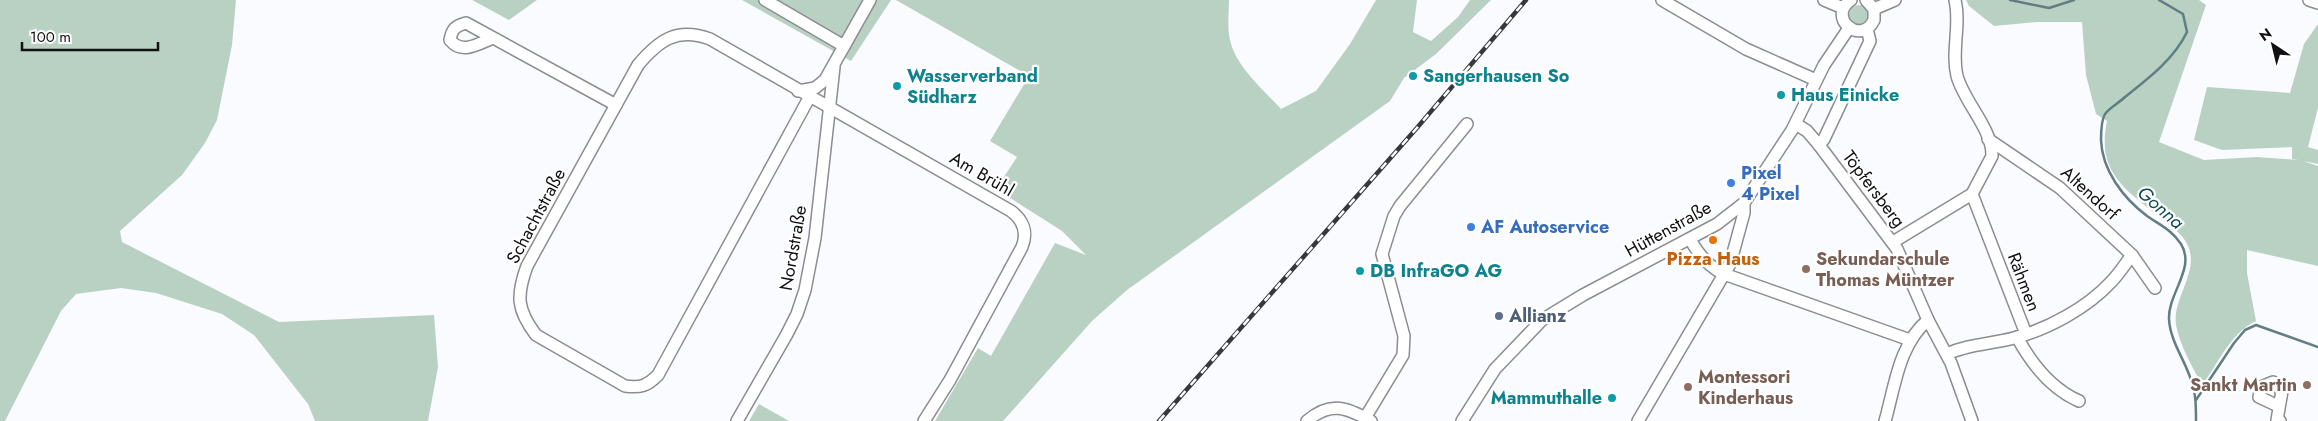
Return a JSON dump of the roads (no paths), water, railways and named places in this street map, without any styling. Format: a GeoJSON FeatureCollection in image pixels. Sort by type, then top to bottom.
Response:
{"type":"FeatureCollection","features":[{"type":"Feature","properties":{"kind":"street"},"geometry":{"type":"LineString","coordinates":[[765,0],[844,46]]}},
{"type":"Feature","properties":{"kind":"street"},"geometry":{"type":"LineString","coordinates":[[798,91],[819,86],[834,67],[870,0]]}},
{"type":"Feature","properties":{"kind":"street"},"geometry":{"type":"LineString","coordinates":[[1662,0],[1746,50],[1816,80]]}},
{"type":"Feature","properties":{"kind":"street"},"geometry":{"type":"LineString","coordinates":[[1824,0],[1847,4],[1842,19],[1849,28],[1857,31],[1867,30],[1874,20],[1874,9],[1866,0]]}},
{"type":"Feature","properties":{"kind":"street"},"geometry":{"type":"LineString","coordinates":[[1874,9],[1895,0]]}},
{"type":"Feature","properties":{"kind":"street"},"geometry":{"type":"LineString","coordinates":[[1892,242],[1972,194],[1992,156],[1988,139],[1958,78],[1955,62],[1957,12],[1954,0]]}},
{"type":"Feature","properties":{"kind":"street"},"geometry":{"type":"LineString","coordinates":[[2309,0],[2318,3]]}},
{"type":"Feature","properties":{"kind":"street","name":"Hüttenstraße"},"geometry":{"type":"LineString","coordinates":[[1462,421],[1495,369],[1542,320],[1583,295],[1724,220],[1744,203],[1796,124],[1816,80],[1831,53],[1849,28]]}},
{"type":"Feature","properties":{"kind":"street"},"geometry":{"type":"LineString","coordinates":[[1819,145],[1824,139],[1870,41],[1867,30]]}},
{"type":"Feature","properties":{"kind":"street","name":"Schachtstraße"},"geometry":{"type":"LineString","coordinates":[[810,98],[658,375],[648,384],[639,388],[625,386],[536,335],[526,322],[520,308],[521,281],[527,266],[638,65],[650,50],[664,40],[680,34],[696,34],[710,39],[830,109]]}},
{"type":"Feature","properties":{"kind":"street"},"geometry":{"type":"LineString","coordinates":[[493,38],[616,105]]}},
{"type":"Feature","properties":{"kind":"street","name":"Nordstraße"},"geometry":{"type":"LineString","coordinates":[[737,421],[787,334],[805,290],[815,238],[834,67]]}},
{"type":"Feature","properties":{"kind":"street","name":"Am Brühl"},"geometry":{"type":"LineString","coordinates":[[830,109],[1011,211],[1023,224],[1025,236],[1022,246],[950,380],[924,421]]}},
{"type":"Feature","properties":{"kind":"street"},"geometry":{"type":"LineString","coordinates":[[1307,421],[1320,411],[1332,407],[1345,409],[1368,420],[1405,350],[1404,336],[1382,254],[1393,221],[1404,201],[1451,146],[1466,124]]}},
{"type":"Feature","properties":{"kind":"street","name":"Töpfersberg"},"geometry":{"type":"LineString","coordinates":[[1796,124],[1807,131],[1819,145],[1892,242],[1905,264],[1928,320],[1947,354],[1972,421]]}},
{"type":"Feature","properties":{"kind":"street","name":"Altendorf"},"geometry":{"type":"LineString","coordinates":[[1988,139],[2060,188],[2132,255],[2155,288]]}},
{"type":"Feature","properties":{"kind":"street","name":"Rähmen"},"geometry":{"type":"LineString","coordinates":[[1947,354],[2021,336],[1972,194]]}},
{"type":"Feature","properties":{"kind":"street"},"geometry":{"type":"LineString","coordinates":[[1639,421],[1733,258],[1744,213],[1744,203]]}},
{"type":"Feature","properties":{"kind":"street"},"geometry":{"type":"LineString","coordinates":[[1690,239],[1698,252],[1716,270],[1724,274],[1910,340]]}},
{"type":"Feature","properties":{"kind":"street"},"geometry":{"type":"LineString","coordinates":[[2079,401],[2066,395],[2050,380],[2021,336],[2069,314],[2096,296],[2111,282],[2132,255]]}},
{"type":"Feature","properties":{"kind":"street"},"geometry":{"type":"LineString","coordinates":[[1884,421],[1896,377],[1910,340],[1928,320]]}},
{"type":"Feature","properties":{"kind":"street"},"geometry":{"type":"LineString","coordinates":[[2277,421],[2278,406]]}},
{"type":"Feature","properties":{"kind":"waterway","name":"Gonna"},"geometry":{"type":"LineString","coordinates":[[2010,0],[2049,8],[2074,0]]}},
{"type":"Feature","properties":{"kind":"waterway","name":"Gonna"},"geometry":{"type":"LineString","coordinates":[[2159,0],[2183,14],[2187,32],[2182,42],[2160,68],[2105,114],[2102,123],[2101,140],[2105,162],[2122,192],[2138,209],[2174,235],[2185,253],[2184,271],[2170,309],[2169,319],[2172,335],[2193,385],[2196,421]]}},
{"type":"Feature","properties":{"kind":"waterway"},"geometry":{"type":"LineString","coordinates":[[2196,400],[2234,343],[2245,330],[2256,325],[2318,347]]}},
{"type":"Feature","properties":{"kind":"railway"},"geometry":{"type":"LineString","coordinates":[[1159,421],[1416,129],[1526,0]]}},
{"type":"Feature","properties":{"kind":"place","name":"Sangerhausen So"},"geometry":{"type":"Point","coordinates":[1413,76]}},
{"type":"Feature","properties":{"kind":"place","name":"Wasserverband Südharz"},"geometry":{"type":"Point","coordinates":[897,86]}},
{"type":"Feature","properties":{"kind":"place","name":"Haus Einicke"},"geometry":{"type":"Point","coordinates":[1781,95]}},
{"type":"Feature","properties":{"kind":"place","name":"Pixel 4 Pixel"},"geometry":{"type":"Point","coordinates":[1731,183]}},
{"type":"Feature","properties":{"kind":"place","name":"AF Autoservice"},"geometry":{"type":"Point","coordinates":[1471,227]}},
{"type":"Feature","properties":{"kind":"place","name":"Pizza Haus"},"geometry":{"type":"Point","coordinates":[1713,240]}},
{"type":"Feature","properties":{"kind":"place","name":"Sekundarschule Thomas Müntzer"},"geometry":{"type":"Point","coordinates":[1806,269]}},
{"type":"Feature","properties":{"kind":"place","name":"DB InfraGO AG"},"geometry":{"type":"Point","coordinates":[1360,271]}},
{"type":"Feature","properties":{"kind":"place","name":"Allianz"},"geometry":{"type":"Point","coordinates":[1499,316]}},
{"type":"Feature","properties":{"kind":"place","name":"Sankt Martin"},"geometry":{"type":"Point","coordinates":[2307,385]}},
{"type":"Feature","properties":{"kind":"place","name":"Montessori Kinderhaus"},"geometry":{"type":"Point","coordinates":[1688,387]}},
{"type":"Feature","properties":{"kind":"place","name":"Mammuthalle"},"geometry":{"type":"Point","coordinates":[1612,398]}}]}
